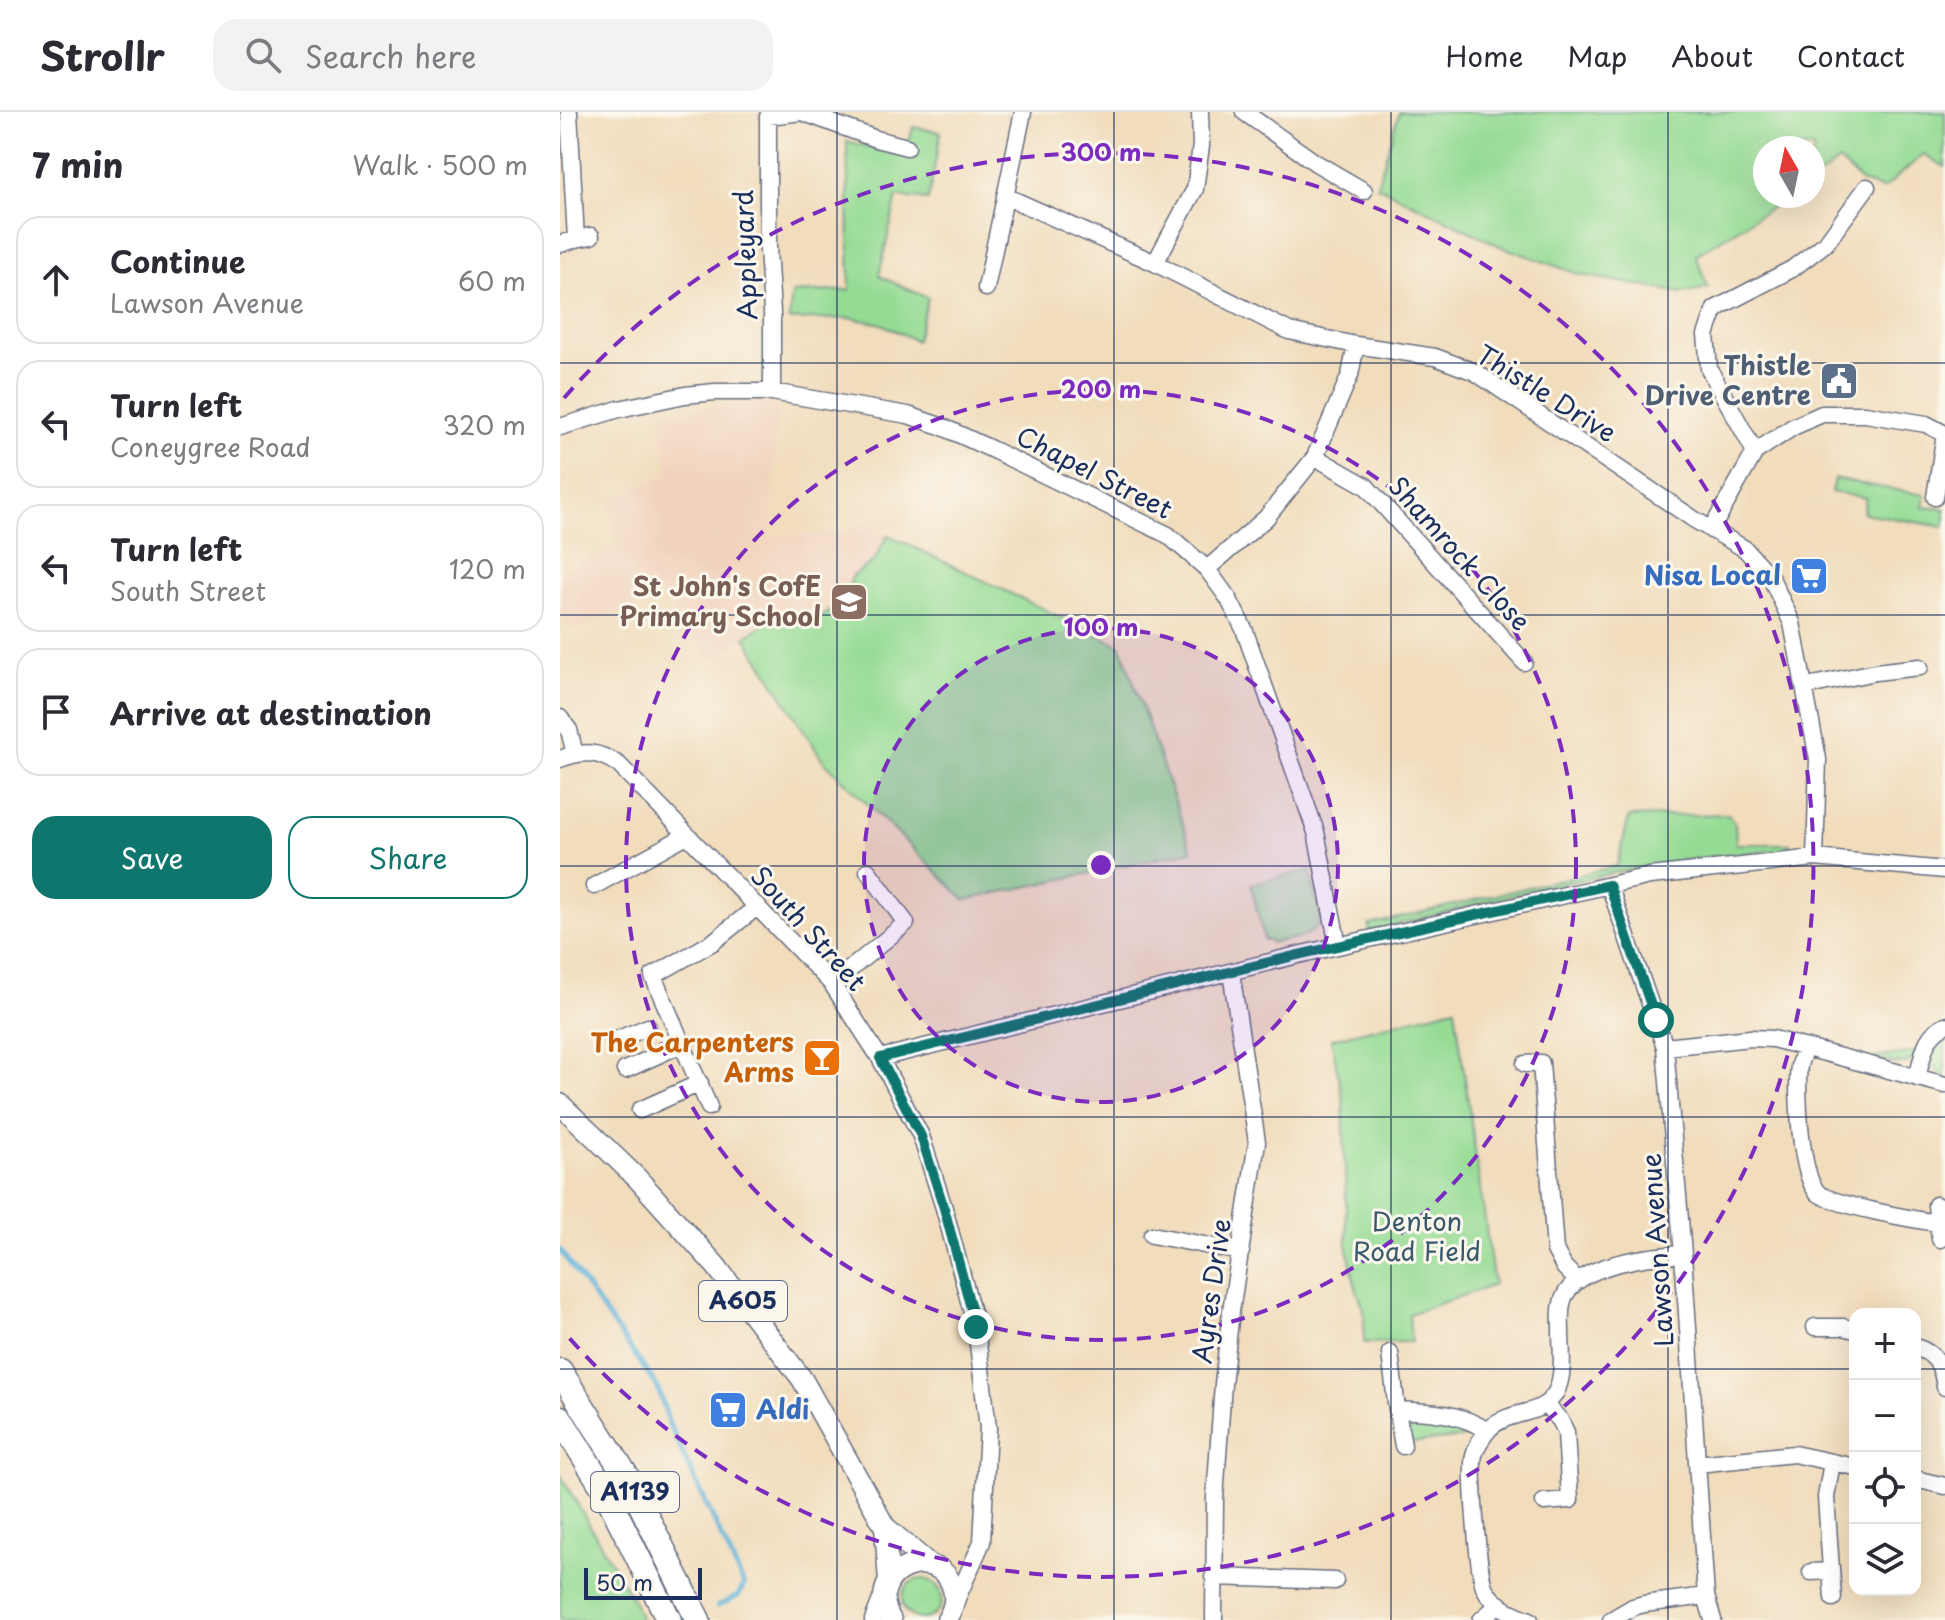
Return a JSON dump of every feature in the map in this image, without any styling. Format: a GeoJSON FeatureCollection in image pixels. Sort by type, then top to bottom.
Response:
{"type":"FeatureCollection","features":[{"type":"Feature","properties":{"kind":"highway","name":"A1139"},"geometry":{"type":"LineString","coordinates":[[560,1371],[627,1477],[698,1615]]}},
{"type":"Feature","properties":{"kind":"highway","name":"A1139"},"geometry":{"type":"LineString","coordinates":[[560,1418],[604,1489],[669,1620]]}},
{"type":"Feature","properties":{"kind":"main road","name":"A605"},"geometry":{"type":"LineString","coordinates":[[560,1104],[637,1178],[735,1291],[802,1379],[885,1527],[951,1583],[951,1612]]}},
{"type":"Feature","properties":{"kind":"main road","name":"A605"},"geometry":{"type":"LineString","coordinates":[[885,1527],[887,1585],[884,1600],[891,1620]]}},
{"type":"Feature","properties":{"kind":"main road"},"geometry":{"type":"LineString","coordinates":[[887,1585],[906,1566],[932,1566]]}},
{"type":"Feature","properties":{"kind":"street"},"geometry":{"type":"LineString","coordinates":[[569,112],[565,132],[575,240]]}},
{"type":"Feature","properties":{"kind":"street","name":"Appleyard"},"geometry":{"type":"LineString","coordinates":[[772,392],[768,114],[802,112],[907,147]]}},
{"type":"Feature","properties":{"kind":"street"},"geometry":{"type":"LineString","coordinates":[[986,288],[1023,112]]}},
{"type":"Feature","properties":{"kind":"street"},"geometry":{"type":"LineString","coordinates":[[1155,263],[1195,189],[1201,146],[1200,112]]}},
{"type":"Feature","properties":{"kind":"street"},"geometry":{"type":"LineString","coordinates":[[1244,112],[1316,163],[1364,191]]}},
{"type":"Feature","properties":{"kind":"street"},"geometry":{"type":"LineString","coordinates":[[1755,452],[1709,369],[1706,335],[1715,309],[1792,269],[1826,243],[1867,187]]}},
{"type":"Feature","properties":{"kind":"street","name":"Thistle Drive"},"geometry":{"type":"LineString","coordinates":[[1005,196],[1155,263],[1289,331],[1435,357],[1475,372],[1711,530],[1745,549],[1771,578],[1792,623],[1818,759],[1815,858]]}},
{"type":"Feature","properties":{"kind":"street"},"geometry":{"type":"LineString","coordinates":[[1207,569],[1266,518],[1315,457],[1350,375],[1356,345]]}},
{"type":"Feature","properties":{"kind":"street","name":"Chapel Street"},"geometry":{"type":"LineString","coordinates":[[560,427],[619,409],[685,395],[772,392],[885,410],[943,427],[1168,535],[1207,569],[1228,598],[1244,629],[1316,832],[1338,946]]}},
{"type":"Feature","properties":{"kind":"street"},"geometry":{"type":"LineString","coordinates":[[1711,530],[1755,452],[1793,427],[1822,414],[1865,414],[1926,424],[1945,434],[1933,497]]}},
{"type":"Feature","properties":{"kind":"street","name":"Shamrock Close"},"geometry":{"type":"LineString","coordinates":[[1315,457],[1366,486],[1524,662]]}},
{"type":"Feature","properties":{"kind":"street"},"geometry":{"type":"LineString","coordinates":[[1804,687],[1875,672],[1920,667]]}},
{"type":"Feature","properties":{"kind":"street"},"geometry":{"type":"LineString","coordinates":[[560,718],[569,730],[567,756]]}},
{"type":"Feature","properties":{"kind":"street","name":"South Street"},"geometry":{"type":"LineString","coordinates":[[567,756],[598,753],[619,765],[832,984],[880,1058],[921,1136],[976,1327],[988,1428],[982,1542],[951,1612]]}},
{"type":"Feature","properties":{"kind":"street"},"geometry":{"type":"LineString","coordinates":[[594,886],[687,835]]}},
{"type":"Feature","properties":{"kind":"street"},"geometry":{"type":"LineString","coordinates":[[880,1058],[1338,946],[1694,869],[1815,858],[1945,870]]}},
{"type":"Feature","properties":{"kind":"street"},"geometry":{"type":"LineString","coordinates":[[832,984],[906,923],[868,871]]}},
{"type":"Feature","properties":{"kind":"street","name":"Lawson Avenue"},"geometry":{"type":"LineString","coordinates":[[1609,885],[1665,1047],[1683,1254],[1706,1596],[1713,1620]]}},
{"type":"Feature","properties":{"kind":"street"},"geometry":{"type":"LineString","coordinates":[[709,1107],[684,1043],[660,1022],[653,976],[713,942],[758,906]]}},
{"type":"Feature","properties":{"kind":"street","name":"Ayres Drive"},"geometry":{"type":"LineString","coordinates":[[1214,1620],[1215,1498],[1223,1384],[1257,1130],[1231,972]]}},
{"type":"Feature","properties":{"kind":"street"},"geometry":{"type":"LineString","coordinates":[[616,1040],[660,1022]]}},
{"type":"Feature","properties":{"kind":"street"},"geometry":{"type":"LineString","coordinates":[[1917,1078],[1926,1042],[1934,1030],[1945,1025]]}},
{"type":"Feature","properties":{"kind":"street"},"geometry":{"type":"LineString","coordinates":[[1665,1047],[1750,1038],[1773,1039],[1945,1085]]}},
{"type":"Feature","properties":{"kind":"street"},"geometry":{"type":"LineString","coordinates":[[625,1070],[684,1043]]}},
{"type":"Feature","properties":{"kind":"street"},"geometry":{"type":"LineString","coordinates":[[1805,1048],[1799,1067],[1801,1130],[1805,1170],[1815,1191],[1824,1197],[1939,1231],[1936,1205]]}},
{"type":"Feature","properties":{"kind":"street"},"geometry":{"type":"LineString","coordinates":[[1525,1064],[1541,1063],[1555,1250],[1564,1267],[1578,1281]]}},
{"type":"Feature","properties":{"kind":"street"},"geometry":{"type":"LineString","coordinates":[[640,1110],[700,1083]]}},
{"type":"Feature","properties":{"kind":"street"},"geometry":{"type":"LineString","coordinates":[[1152,1235],[1241,1252]]}},
{"type":"Feature","properties":{"kind":"street"},"geometry":{"type":"LineString","coordinates":[[1530,1620],[1499,1604],[1485,1589],[1471,1474],[1474,1453],[1487,1431],[1498,1421],[1546,1405],[1557,1390],[1562,1372],[1561,1311],[1565,1296],[1578,1281],[1627,1262],[1683,1254]]}},
{"type":"Feature","properties":{"kind":"street"},"geometry":{"type":"LineString","coordinates":[[1815,1326],[1849,1328]]}},
{"type":"Feature","properties":{"kind":"street"},"geometry":{"type":"LineString","coordinates":[[1921,1350],[1935,1357],[1943,1371],[1945,1387]]}},
{"type":"Feature","properties":{"kind":"street"},"geometry":{"type":"LineString","coordinates":[[1390,1353],[1403,1446]]}},
{"type":"Feature","properties":{"kind":"street"},"geometry":{"type":"LineString","coordinates":[[1544,1502],[1570,1500],[1566,1432],[1546,1405]]}},
{"type":"Feature","properties":{"kind":"street"},"geometry":{"type":"LineString","coordinates":[[1397,1410],[1454,1415],[1487,1431]]}},
{"type":"Feature","properties":{"kind":"street"},"geometry":{"type":"LineString","coordinates":[[1697,1464],[1794,1454],[1849,1466]]}},
{"type":"Feature","properties":{"kind":"street"},"geometry":{"type":"LineString","coordinates":[[1832,1462],[1826,1497],[1833,1598]]}},
{"type":"Feature","properties":{"kind":"street"},"geometry":{"type":"LineString","coordinates":[[1921,1480],[1945,1484]]}},
{"type":"Feature","properties":{"kind":"street"},"geometry":{"type":"LineString","coordinates":[[932,1566],[966,1567],[982,1542]]}},
{"type":"Feature","properties":{"kind":"street"},"geometry":{"type":"LineString","coordinates":[[1811,1572],[1831,1571]]}},
{"type":"Feature","properties":{"kind":"street"},"geometry":{"type":"LineString","coordinates":[[1213,1577],[1335,1581]]}},
{"type":"Feature","properties":{"kind":"street"},"geometry":{"type":"LineString","coordinates":[[875,1620],[887,1585]]}},
{"type":"Feature","properties":{"kind":"street"},"geometry":{"type":"LineString","coordinates":[[1611,1620],[1644,1604],[1706,1596]]}},
{"type":"Feature","properties":{"kind":"street"},"geometry":{"type":"LineString","coordinates":[[1481,1620],[1499,1604]]}},
{"type":"Feature","properties":{"kind":"shaded area","name":"St John's CofE Primary School"},"geometry":{"type":"Polygon","coordinates":[[[748,403],[778,405],[770,536],[838,532],[873,523],[888,535],[1075,624],[822,759],[745,638],[711,660],[659,590],[573,631],[560,615],[560,572],[617,545],[608,500],[668,475],[660,412],[748,403]]]}},
{"type":"Feature","properties":{"kind":"green space"},"geometry":{"type":"Polygon","coordinates":[[[1399,112],[1945,112],[1945,167],[1924,154],[1883,189],[1862,182],[1839,161],[1825,172],[1825,136],[1753,136],[1753,208],[1771,208],[1696,255],[1708,288],[1682,293],[1581,275],[1500,246],[1377,186],[1399,112]]]}},
{"type":"Feature","properties":{"kind":"green space"},"geometry":{"type":"Polygon","coordinates":[[[913,127],[941,132],[928,200],[897,196],[879,276],[928,298],[916,341],[882,324],[851,318],[789,320],[792,293],[850,290],[847,141],[905,156],[913,127]]]}},
{"type":"Feature","properties":{"kind":"green space"},"geometry":{"type":"Polygon","coordinates":[[[1834,479],[1925,495],[1923,507],[1945,509],[1945,527],[1863,513],[1866,498],[1831,492],[1834,479]]]}},
{"type":"Feature","properties":{"kind":"green space"},"geometry":{"type":"Polygon","coordinates":[[[888,535],[1121,646],[1192,851],[965,900],[822,759],[745,637],[770,620],[806,621],[826,614],[843,600],[853,576],[874,561],[888,535]]]}},
{"type":"Feature","properties":{"kind":"green space"},"geometry":{"type":"Polygon","coordinates":[[[1728,814],[1735,823],[1736,844],[1790,844],[1790,850],[1683,861],[1578,880],[1369,931],[1369,925],[1617,866],[1629,817],[1728,814]]]}},
{"type":"Feature","properties":{"kind":"green space"},"geometry":{"type":"Polygon","coordinates":[[[1310,870],[1321,919],[1318,925],[1308,934],[1293,939],[1271,943],[1264,940],[1251,884],[1310,870]]]}},
{"type":"Feature","properties":{"kind":"green space","name":"Denton Road Field"},"geometry":{"type":"Polygon","coordinates":[[[1455,1008],[1494,1285],[1409,1314],[1411,1342],[1364,1343],[1364,1310],[1355,1285],[1347,1244],[1343,1098],[1331,1039],[1455,1008]]]}},
{"type":"Feature","properties":{"kind":"green space"},"geometry":{"type":"Polygon","coordinates":[[[1945,1030],[1945,1078],[1933,1066],[1931,1054],[1945,1030]]]}},
{"type":"Feature","properties":{"kind":"green space"},"geometry":{"type":"Polygon","coordinates":[[[1919,1051],[1905,1063],[1873,1058],[1919,1051]]]}},
{"type":"Feature","properties":{"kind":"green space"},"geometry":{"type":"Polygon","coordinates":[[[1420,1416],[1460,1424],[1469,1437],[1408,1443],[1411,1428],[1420,1416]]]}},
{"type":"Feature","properties":{"kind":"green space"},"geometry":{"type":"Polygon","coordinates":[[[560,1474],[634,1602],[641,1620],[560,1620],[560,1474]]]}},
{"type":"Feature","properties":{"kind":"green space"},"geometry":{"type":"Polygon","coordinates":[[[922,1579],[936,1585],[942,1599],[936,1613],[922,1619],[908,1613],[902,1599],[908,1585],[922,1579]]]}},
{"type":"Feature","properties":{"kind":"waterway"},"geometry":{"type":"LineString","coordinates":[[560,1250],[657,1386],[670,1426],[744,1585],[738,1596],[718,1606]]}},
{"type":"Feature","properties":{"kind":"place","name":"Thistle Drive Centre"},"geometry":{"type":"Point","coordinates":[1839,381]}},
{"type":"Feature","properties":{"kind":"place","name":"Nisa Local"},"geometry":{"type":"Point","coordinates":[1809,576]}},
{"type":"Feature","properties":{"kind":"place","name":"St John's CofE Primary School"},"geometry":{"type":"Point","coordinates":[849,602]}},
{"type":"Feature","properties":{"kind":"place","name":"The Carpenters Arms"},"geometry":{"type":"Point","coordinates":[822,1058]}},
{"type":"Feature","properties":{"kind":"place","name":"Aldi"},"geometry":{"type":"Point","coordinates":[728,1410]}},
{"type":"Feature","properties":{"kind":"route"},"geometry":{"type":"LineString","coordinates":[[976,1327],[921,1136],[880,1058],[1302,954],[1609,885],[1656,1020]]}}]}
